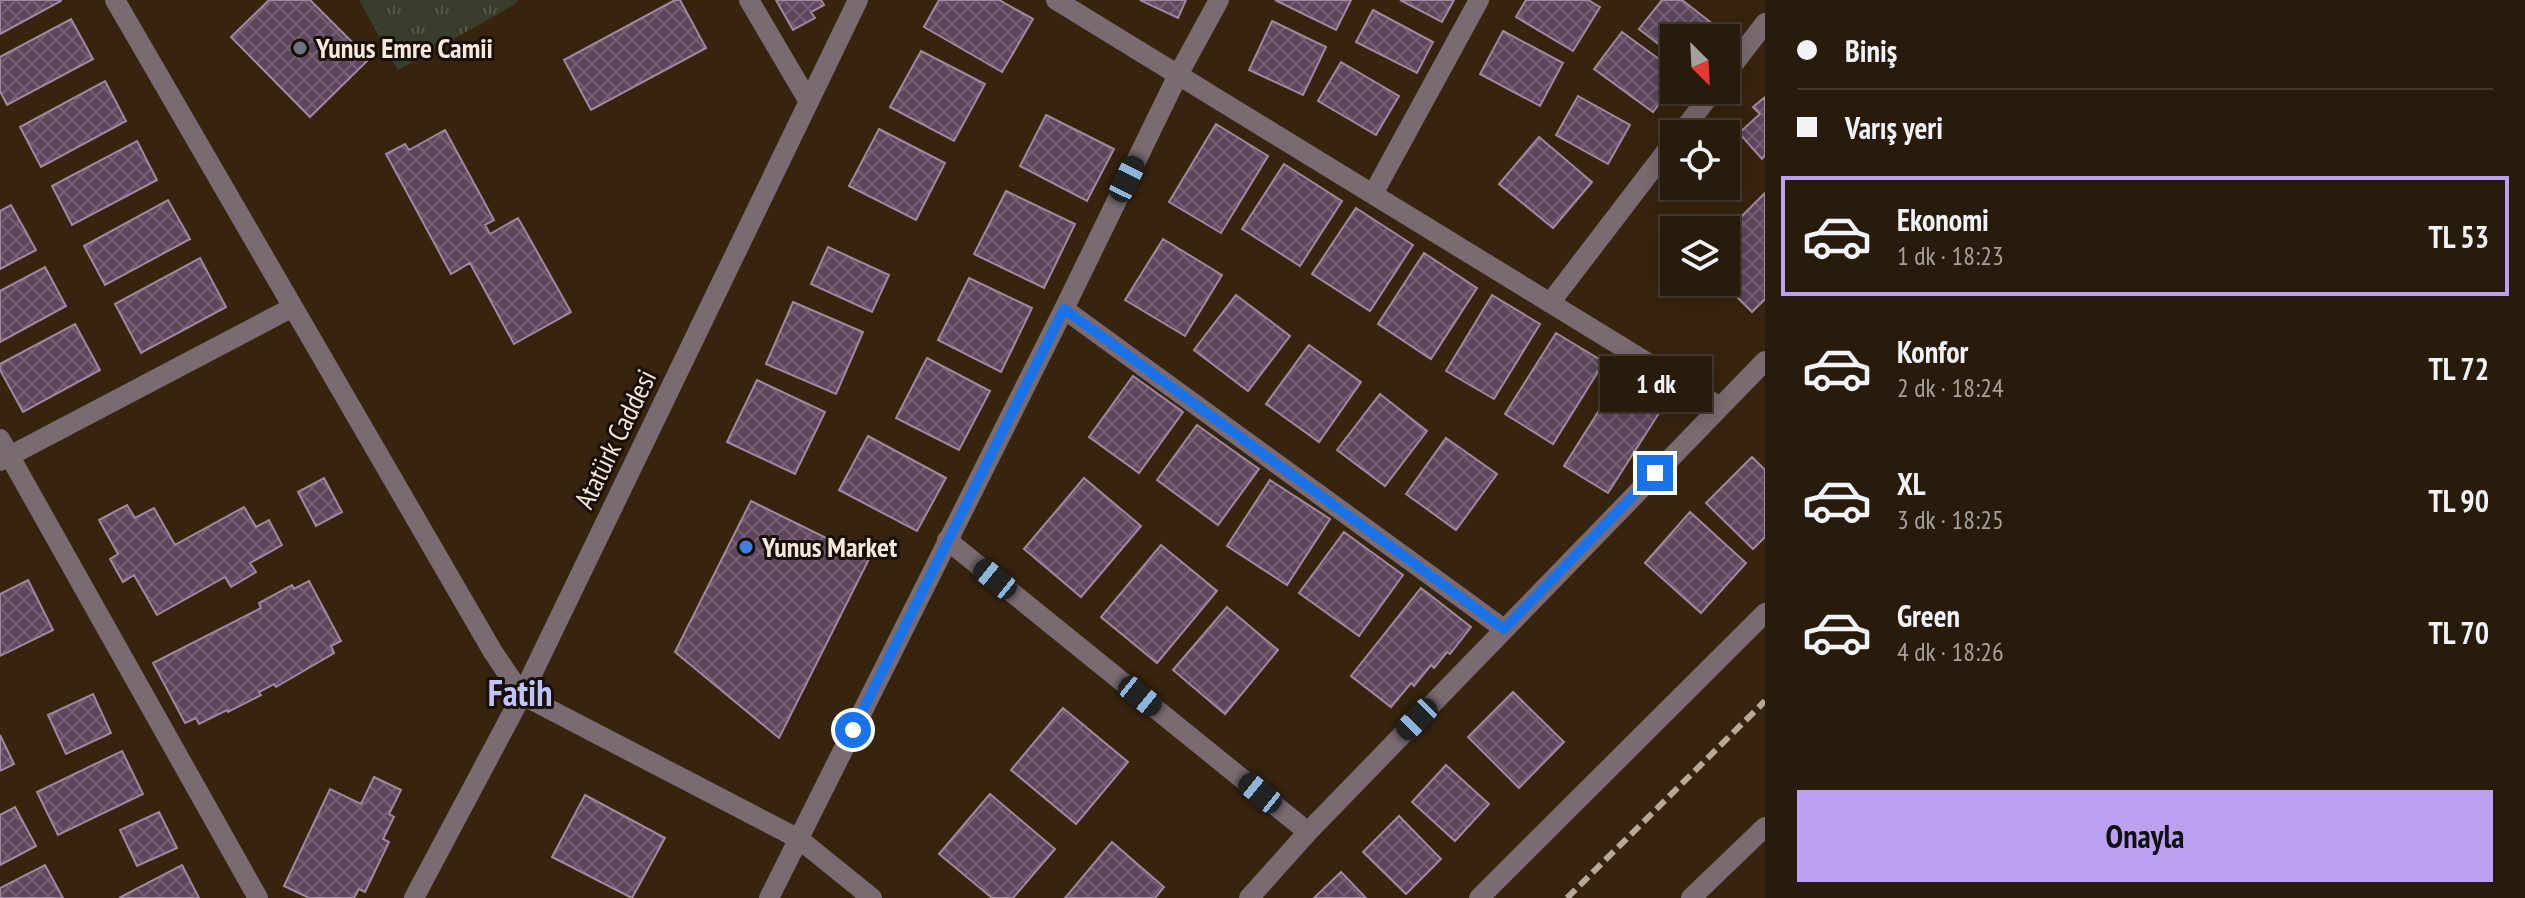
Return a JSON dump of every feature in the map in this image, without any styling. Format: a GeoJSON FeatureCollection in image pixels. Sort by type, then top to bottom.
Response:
{"type":"FeatureCollection","features":[{"type":"Feature","properties":{"kind":"street"},"geometry":{"type":"LineString","coordinates":[[115,0],[493,652],[522,695],[799,839],[872,898]]}},
{"type":"Feature","properties":{"kind":"street"},"geometry":{"type":"LineString","coordinates":[[749,0],[809,102]]}},
{"type":"Feature","properties":{"kind":"street","name":"Atatürk Caddesi"},"geometry":{"type":"LineString","coordinates":[[414,898],[522,695],[858,0]]}},
{"type":"Feature","properties":{"kind":"street"},"geometry":{"type":"LineString","coordinates":[[1056,0],[1720,407]]}},
{"type":"Feature","properties":{"kind":"street"},"geometry":{"type":"LineString","coordinates":[[769,898],[1178,75],[1219,0]]}},
{"type":"Feature","properties":{"kind":"street"},"geometry":{"type":"LineString","coordinates":[[1373,194],[1479,0]]}},
{"type":"Feature","properties":{"kind":"street"},"geometry":{"type":"LineString","coordinates":[[1740,56],[1765,23]]}},
{"type":"Feature","properties":{"kind":"street"},"geometry":{"type":"LineString","coordinates":[[1691,120],[1703,104]]}},
{"type":"Feature","properties":{"kind":"street"},"geometry":{"type":"LineString","coordinates":[[1550,303],[1660,159]]}},
{"type":"Feature","properties":{"kind":"street"},"geometry":{"type":"LineString","coordinates":[[258,898],[3,452],[293,307]]}},
{"type":"Feature","properties":{"kind":"street"},"geometry":{"type":"LineString","coordinates":[[1064,309],[1504,629]]}},
{"type":"Feature","properties":{"kind":"street"},"geometry":{"type":"LineString","coordinates":[[1249,898],[1308,832],[1765,361]]}},
{"type":"Feature","properties":{"kind":"street"},"geometry":{"type":"LineString","coordinates":[[947,540],[1308,832]]}},
{"type":"Feature","properties":{"kind":"street"},"geometry":{"type":"LineString","coordinates":[[1479,898],[1765,613]]}},
{"type":"Feature","properties":{"kind":"street"},"geometry":{"type":"LineString","coordinates":[[1691,898],[1762,837]]}},
{"type":"Feature","properties":{"kind":"green space"},"geometry":{"type":"Polygon","coordinates":[[[359,0],[518,0],[398,70],[359,0]]]}},
{"type":"Feature","properties":{"kind":"building"},"geometry":{"type":"Polygon","coordinates":[[[0,0],[61,0],[61,1],[0,34],[0,0]]]}},
{"type":"Feature","properties":{"kind":"building","name":"Yunus Emre Camii"},"geometry":{"type":"Polygon","coordinates":[[[269,0],[310,0],[369,59],[310,117],[231,37],[269,0]]]}},
{"type":"Feature","properties":{"kind":"building"},"geometry":{"type":"Polygon","coordinates":[[[680,0],[706,48],[591,110],[564,60],[680,0]]]}},
{"type":"Feature","properties":{"kind":"building"},"geometry":{"type":"Polygon","coordinates":[[[776,0],[821,0],[824,5],[811,12],[815,18],[793,30],[776,0]]]}},
{"type":"Feature","properties":{"kind":"building"},"geometry":{"type":"Polygon","coordinates":[[[939,0],[999,0],[1033,19],[1002,72],[924,27],[939,0]]]}},
{"type":"Feature","properties":{"kind":"building"},"geometry":{"type":"Polygon","coordinates":[[[1140,0],[1186,0],[1178,18],[1140,0]]]}},
{"type":"Feature","properties":{"kind":"building"},"geometry":{"type":"Polygon","coordinates":[[[1275,0],[1351,0],[1336,30],[1275,0]]]}},
{"type":"Feature","properties":{"kind":"building"},"geometry":{"type":"Polygon","coordinates":[[[1400,0],[1454,0],[1442,22],[1400,0]]]}},
{"type":"Feature","properties":{"kind":"building"},"geometry":{"type":"Polygon","coordinates":[[[1526,0],[1588,0],[1600,7],[1573,51],[1516,17],[1526,0]]]}},
{"type":"Feature","properties":{"kind":"building"},"geometry":{"type":"Polygon","coordinates":[[[1662,0],[1682,0],[1713,24],[1660,24],[1660,45],[1639,29],[1662,0]]]}},
{"type":"Feature","properties":{"kind":"building"},"geometry":{"type":"Polygon","coordinates":[[[1373,10],[1433,42],[1417,73],[1356,42],[1373,10]]]}},
{"type":"Feature","properties":{"kind":"building"},"geometry":{"type":"Polygon","coordinates":[[[71,19],[93,59],[7,105],[0,91],[0,57],[71,19]]]}},
{"type":"Feature","properties":{"kind":"building"},"geometry":{"type":"Polygon","coordinates":[[[1272,21],[1326,47],[1303,95],[1249,70],[1272,21]]]}},
{"type":"Feature","properties":{"kind":"building"},"geometry":{"type":"Polygon","coordinates":[[[1503,31],[1563,63],[1540,106],[1480,74],[1503,31]]]}},
{"type":"Feature","properties":{"kind":"building"},"geometry":{"type":"Polygon","coordinates":[[[1622,32],[1660,60],[1660,103],[1653,112],[1594,69],[1622,32]]]}},
{"type":"Feature","properties":{"kind":"building"},"geometry":{"type":"Polygon","coordinates":[[[921,51],[985,84],[954,141],[890,107],[921,51]]]}},
{"type":"Feature","properties":{"kind":"building"},"geometry":{"type":"Polygon","coordinates":[[[1341,62],[1399,96],[1376,135],[1318,101],[1341,62]]]}},
{"type":"Feature","properties":{"kind":"building"},"geometry":{"type":"Polygon","coordinates":[[[105,81],[126,121],[41,167],[20,127],[105,81]]]}},
{"type":"Feature","properties":{"kind":"building"},"geometry":{"type":"Polygon","coordinates":[[[1578,96],[1630,125],[1608,164],[1556,135],[1578,96]]]}},
{"type":"Feature","properties":{"kind":"building"},"geometry":{"type":"Polygon","coordinates":[[[1765,97],[1765,155],[1762,159],[1740,134],[1760,114],[1753,107],[1765,97]]]}},
{"type":"Feature","properties":{"kind":"building"},"geometry":{"type":"Polygon","coordinates":[[[1046,115],[1114,149],[1087,201],[1020,166],[1046,115]]]}},
{"type":"Feature","properties":{"kind":"building"},"geometry":{"type":"Polygon","coordinates":[[[1216,124],[1268,156],[1221,233],[1169,202],[1216,124]]]}},
{"type":"Feature","properties":{"kind":"building"},"geometry":{"type":"Polygon","coordinates":[[[879,129],[945,163],[916,220],[849,186],[879,129]]]}},
{"type":"Feature","properties":{"kind":"building"},"geometry":{"type":"Polygon","coordinates":[[[445,130],[494,220],[485,225],[490,234],[518,218],[571,312],[514,344],[470,263],[451,274],[386,154],[405,144],[409,150],[445,130]]]}},
{"type":"Feature","properties":{"kind":"building"},"geometry":{"type":"Polygon","coordinates":[[[1539,137],[1592,182],[1553,228],[1499,184],[1539,137]]]}},
{"type":"Feature","properties":{"kind":"building"},"geometry":{"type":"Polygon","coordinates":[[[137,141],[157,180],[72,225],[52,186],[137,141]]]}},
{"type":"Feature","properties":{"kind":"building"},"geometry":{"type":"Polygon","coordinates":[[[1284,164],[1342,201],[1300,266],[1242,229],[1284,164]]]}},
{"type":"Feature","properties":{"kind":"building"},"geometry":{"type":"Polygon","coordinates":[[[1006,191],[1075,224],[1044,288],[974,254],[1006,191]]]}},
{"type":"Feature","properties":{"kind":"building"},"geometry":{"type":"Polygon","coordinates":[[[1765,193],[1765,299],[1752,312],[1736,296],[1740,296],[1740,218],[1765,193]]]}},
{"type":"Feature","properties":{"kind":"building"},"geometry":{"type":"Polygon","coordinates":[[[168,200],[190,239],[105,285],[84,246],[168,200]]]}},
{"type":"Feature","properties":{"kind":"building"},"geometry":{"type":"Polygon","coordinates":[[[11,205],[36,250],[0,269],[0,211],[11,205]]]}},
{"type":"Feature","properties":{"kind":"building"},"geometry":{"type":"Polygon","coordinates":[[[1356,208],[1413,245],[1370,311],[1312,274],[1356,208]]]}},
{"type":"Feature","properties":{"kind":"building"},"geometry":{"type":"Polygon","coordinates":[[[1163,239],[1222,275],[1185,336],[1125,300],[1163,239]]]}},
{"type":"Feature","properties":{"kind":"building"},"geometry":{"type":"Polygon","coordinates":[[[828,247],[889,275],[872,312],[811,284],[828,247]]]}},
{"type":"Feature","properties":{"kind":"building"},"geometry":{"type":"Polygon","coordinates":[[[1424,253],[1477,288],[1431,359],[1378,324],[1424,253]]]}},
{"type":"Feature","properties":{"kind":"building"},"geometry":{"type":"Polygon","coordinates":[[[200,258],[226,307],[141,353],[115,304],[200,258]]]}},
{"type":"Feature","properties":{"kind":"building"},"geometry":{"type":"Polygon","coordinates":[[[45,267],[66,306],[0,342],[0,291],[45,267]]]}},
{"type":"Feature","properties":{"kind":"building"},"geometry":{"type":"Polygon","coordinates":[[[969,278],[1032,308],[1001,372],[938,340],[969,278]]]}},
{"type":"Feature","properties":{"kind":"building"},"geometry":{"type":"Polygon","coordinates":[[[1236,295],[1290,336],[1248,391],[1194,350],[1236,295]]]}},
{"type":"Feature","properties":{"kind":"building"},"geometry":{"type":"Polygon","coordinates":[[[1492,295],[1540,324],[1494,399],[1446,371],[1492,295]]]}},
{"type":"Feature","properties":{"kind":"building"},"geometry":{"type":"Polygon","coordinates":[[[793,302],[863,332],[836,394],[766,364],[793,302]]]}},
{"type":"Feature","properties":{"kind":"building"},"geometry":{"type":"Polygon","coordinates":[[[75,324],[100,370],[23,412],[0,370],[0,364],[75,324]]]}},
{"type":"Feature","properties":{"kind":"building"},"geometry":{"type":"Polygon","coordinates":[[[1556,333],[1604,362],[1553,444],[1505,414],[1556,333]]]}},
{"type":"Feature","properties":{"kind":"building"},"geometry":{"type":"Polygon","coordinates":[[[1309,345],[1361,382],[1319,442],[1266,404],[1309,345]]]}},
{"type":"Feature","properties":{"kind":"building"},"geometry":{"type":"Polygon","coordinates":[[[927,358],[990,391],[959,450],[896,418],[927,358]]]}},
{"type":"Feature","properties":{"kind":"building"},"geometry":{"type":"Polygon","coordinates":[[[1624,371],[1668,399],[1608,493],[1564,466],[1624,371]]]}},
{"type":"Feature","properties":{"kind":"building"},"geometry":{"type":"Polygon","coordinates":[[[1133,376],[1183,412],[1139,473],[1089,437],[1133,376]]]}},
{"type":"Feature","properties":{"kind":"building"},"geometry":{"type":"Polygon","coordinates":[[[757,380],[825,412],[795,474],[727,442],[757,380]]]}},
{"type":"Feature","properties":{"kind":"building"},"geometry":{"type":"Polygon","coordinates":[[[1380,394],[1427,431],[1385,486],[1337,450],[1380,394]]]}},
{"type":"Feature","properties":{"kind":"building"},"geometry":{"type":"Polygon","coordinates":[[[1197,425],[1259,469],[1218,525],[1157,480],[1197,425]]]}},
{"type":"Feature","properties":{"kind":"building"},"geometry":{"type":"Polygon","coordinates":[[[868,436],[946,478],[917,531],[839,490],[868,436]]]}},
{"type":"Feature","properties":{"kind":"building"},"geometry":{"type":"Polygon","coordinates":[[[1446,438],[1497,474],[1456,530],[1406,494],[1446,438]]]}},
{"type":"Feature","properties":{"kind":"building"},"geometry":{"type":"Polygon","coordinates":[[[1752,457],[1765,470],[1765,537],[1753,549],[1706,503],[1752,457]]]}},
{"type":"Feature","properties":{"kind":"building"},"geometry":{"type":"Polygon","coordinates":[[[324,478],[342,512],[316,526],[298,492],[324,478]]]}},
{"type":"Feature","properties":{"kind":"building"},"geometry":{"type":"Polygon","coordinates":[[[1084,478],[1141,526],[1081,597],[1024,549],[1084,478]]]}},
{"type":"Feature","properties":{"kind":"building"},"geometry":{"type":"Polygon","coordinates":[[[1270,480],[1330,519],[1287,585],[1227,546],[1270,480]]]}},
{"type":"Feature","properties":{"kind":"building"},"geometry":{"type":"Polygon","coordinates":[[[751,501],[869,559],[779,738],[675,652],[751,501]]]}},
{"type":"Feature","properties":{"kind":"building"},"geometry":{"type":"Polygon","coordinates":[[[127,505],[135,518],[154,508],[175,545],[244,507],[256,527],[269,520],[282,545],[250,563],[256,572],[231,587],[225,577],[157,615],[134,575],[123,582],[110,559],[118,554],[99,520],[127,505]]]}},
{"type":"Feature","properties":{"kind":"building"},"geometry":{"type":"Polygon","coordinates":[[[1690,512],[1746,563],[1701,613],[1645,563],[1690,512]]]}},
{"type":"Feature","properties":{"kind":"building"},"geometry":{"type":"Polygon","coordinates":[[[1344,532],[1403,575],[1359,636],[1299,593],[1344,532]]]}},
{"type":"Feature","properties":{"kind":"building"},"geometry":{"type":"Polygon","coordinates":[[[1161,545],[1217,591],[1157,663],[1101,617],[1161,545]]]}},
{"type":"Feature","properties":{"kind":"building"},"geometry":{"type":"Polygon","coordinates":[[[28,580],[53,630],[0,656],[0,594],[28,580]]]}},
{"type":"Feature","properties":{"kind":"building"},"geometry":{"type":"Polygon","coordinates":[[[309,581],[341,641],[331,646],[334,653],[228,712],[199,724],[196,718],[185,723],[153,663],[261,608],[259,603],[292,585],[294,589],[309,581]]]}},
{"type":"Feature","properties":{"kind":"building"},"geometry":{"type":"Polygon","coordinates":[[[1421,588],[1471,627],[1450,654],[1447,652],[1434,668],[1431,665],[1391,707],[1351,676],[1421,588]]]}},
{"type":"Feature","properties":{"kind":"building"},"geometry":{"type":"Polygon","coordinates":[[[1227,607],[1278,650],[1225,714],[1173,670],[1227,607]]]}},
{"type":"Feature","properties":{"kind":"building"},"geometry":{"type":"Polygon","coordinates":[[[1513,692],[1564,742],[1519,788],[1468,737],[1513,692]]]}},
{"type":"Feature","properties":{"kind":"building"},"geometry":{"type":"Polygon","coordinates":[[[93,694],[111,733],[66,754],[48,715],[93,694]]]}},
{"type":"Feature","properties":{"kind":"building"},"geometry":{"type":"Polygon","coordinates":[[[1063,708],[1128,762],[1076,824],[1011,770],[1063,708]]]}},
{"type":"Feature","properties":{"kind":"building"},"geometry":{"type":"Polygon","coordinates":[[[0,735],[14,764],[0,771],[0,735]]]}},
{"type":"Feature","properties":{"kind":"building"},"geometry":{"type":"Polygon","coordinates":[[[122,751],[143,794],[58,835],[37,792],[122,751]]]}},
{"type":"Feature","properties":{"kind":"building"},"geometry":{"type":"Polygon","coordinates":[[[1446,765],[1489,804],[1455,841],[1412,802],[1446,765]]]}},
{"type":"Feature","properties":{"kind":"building"},"geometry":{"type":"Polygon","coordinates":[[[374,777],[401,790],[389,814],[394,817],[383,839],[389,842],[365,892],[359,889],[354,898],[309,898],[284,886],[330,789],[361,804],[374,777]]]}},
{"type":"Feature","properties":{"kind":"building"},"geometry":{"type":"Polygon","coordinates":[[[990,794],[1055,849],[1013,898],[992,898],[939,854],[990,794]]]}},
{"type":"Feature","properties":{"kind":"building"},"geometry":{"type":"Polygon","coordinates":[[[585,795],[665,838],[632,898],[552,857],[585,795]]]}},
{"type":"Feature","properties":{"kind":"building"},"geometry":{"type":"Polygon","coordinates":[[[15,807],[36,846],[0,865],[0,815],[15,807]]]}},
{"type":"Feature","properties":{"kind":"building"},"geometry":{"type":"Polygon","coordinates":[[[159,812],[177,848],[137,866],[120,830],[159,812]]]}},
{"type":"Feature","properties":{"kind":"building"},"geometry":{"type":"Polygon","coordinates":[[[1399,816],[1441,859],[1406,894],[1363,852],[1399,816]]]}},
{"type":"Feature","properties":{"kind":"building"},"geometry":{"type":"Polygon","coordinates":[[[1112,842],[1164,887],[1155,898],[1065,898],[1112,842]]]}},
{"type":"Feature","properties":{"kind":"building"},"geometry":{"type":"Polygon","coordinates":[[[45,865],[63,898],[0,898],[0,888],[45,865]]]}},
{"type":"Feature","properties":{"kind":"building"},"geometry":{"type":"Polygon","coordinates":[[[182,865],[199,898],[119,898],[182,865]]]}},
{"type":"Feature","properties":{"kind":"building"},"geometry":{"type":"Polygon","coordinates":[[[1341,872],[1366,898],[1314,898],[1341,872]]]}},
{"type":"Feature","properties":{"kind":"railway"},"geometry":{"type":"LineString","coordinates":[[1567,898],[1765,701]]}},
{"type":"Feature","properties":{"kind":"place","name":"Yunus Emre Camii"},"geometry":{"type":"Point","coordinates":[300,48]}},
{"type":"Feature","properties":{"kind":"place","name":"Yunus Market"},"geometry":{"type":"Point","coordinates":[746,547]}},
{"type":"Feature","properties":{"kind":"district","name":"Fatih"},"geometry":{"type":"Point","coordinates":[520,693]}},
{"type":"Feature","properties":{"kind":"route"},"geometry":{"type":"LineString","coordinates":[[853,730],[1064,309],[1504,629],[1655,473]]}}]}
